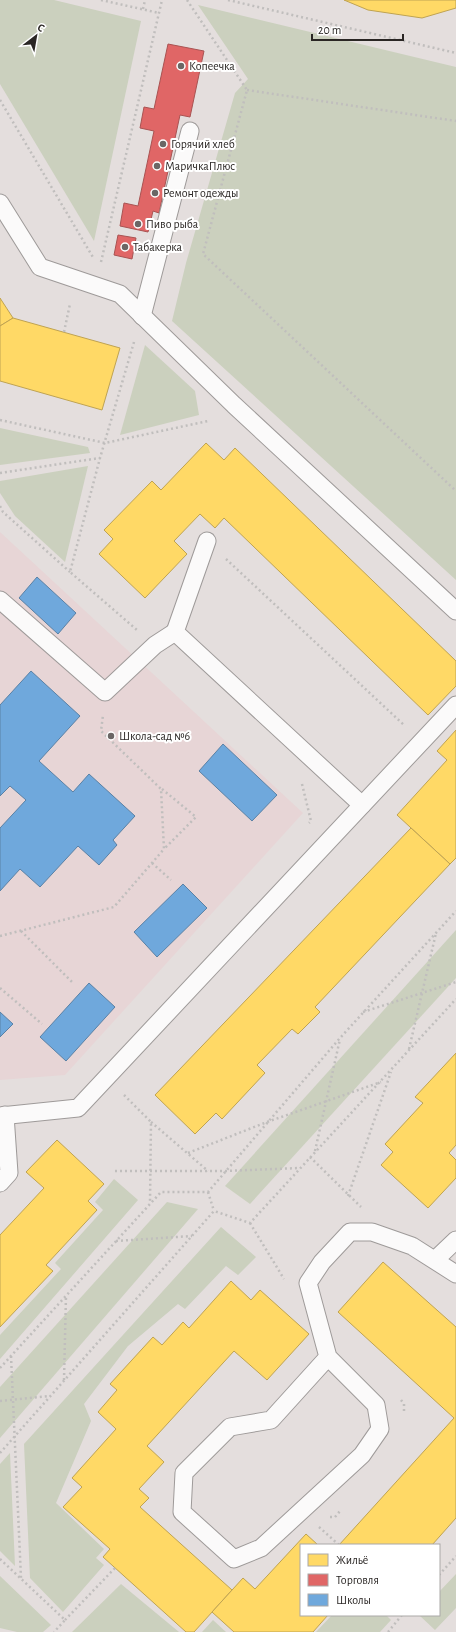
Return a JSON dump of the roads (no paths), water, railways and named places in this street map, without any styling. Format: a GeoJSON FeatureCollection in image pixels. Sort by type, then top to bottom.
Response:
{"type":"FeatureCollection","features":[{"type":"Feature","properties":{"kind":"lane"},"geometry":{"type":"LineString","coordinates":[[142,316],[190,130]]}},
{"type":"Feature","properties":{"kind":"lane"},"geometry":{"type":"LineString","coordinates":[[0,203],[40,267],[120,294],[234,405],[456,611]]}},
{"type":"Feature","properties":{"kind":"lane"},"geometry":{"type":"LineString","coordinates":[[0,600],[105,692],[154,645],[175,632],[207,541]]}},
{"type":"Feature","properties":{"kind":"lane"},"geometry":{"type":"LineString","coordinates":[[175,632],[362,805]]}},
{"type":"Feature","properties":{"kind":"lane"},"geometry":{"type":"LineString","coordinates":[[0,1183],[9,1173],[2,1115],[78,1108],[456,705]]}},
{"type":"Feature","properties":{"kind":"lane"},"geometry":{"type":"LineString","coordinates":[[328,1357],[271,1420],[230,1427],[184,1473],[182,1512],[234,1558],[261,1548],[362,1455],[380,1429],[376,1405],[328,1357],[308,1283],[322,1262],[350,1232],[372,1232],[412,1246],[456,1274]]}},
{"type":"Feature","properties":{"kind":"lane"},"geometry":{"type":"LineString","coordinates":[[435,1260],[456,1240]]}},
{"type":"Feature","properties":{"kind":"place","name":"Копеечка"},"geometry":{"type":"Point","coordinates":[181,66]}},
{"type":"Feature","properties":{"kind":"place","name":"Горячий хлеб"},"geometry":{"type":"Point","coordinates":[163,144]}},
{"type":"Feature","properties":{"kind":"place","name":"МаричкаПлюс"},"geometry":{"type":"Point","coordinates":[157,166]}},
{"type":"Feature","properties":{"kind":"place","name":"Ремонт одежды"},"geometry":{"type":"Point","coordinates":[155,193]}},
{"type":"Feature","properties":{"kind":"place","name":"Пиво рыба"},"geometry":{"type":"Point","coordinates":[138,224]}},
{"type":"Feature","properties":{"kind":"place","name":"Табакерка"},"geometry":{"type":"Point","coordinates":[125,247]}},
{"type":"Feature","properties":{"kind":"place","name":"Школа-сад №6"},"geometry":{"type":"Point","coordinates":[111,736]}}]}
